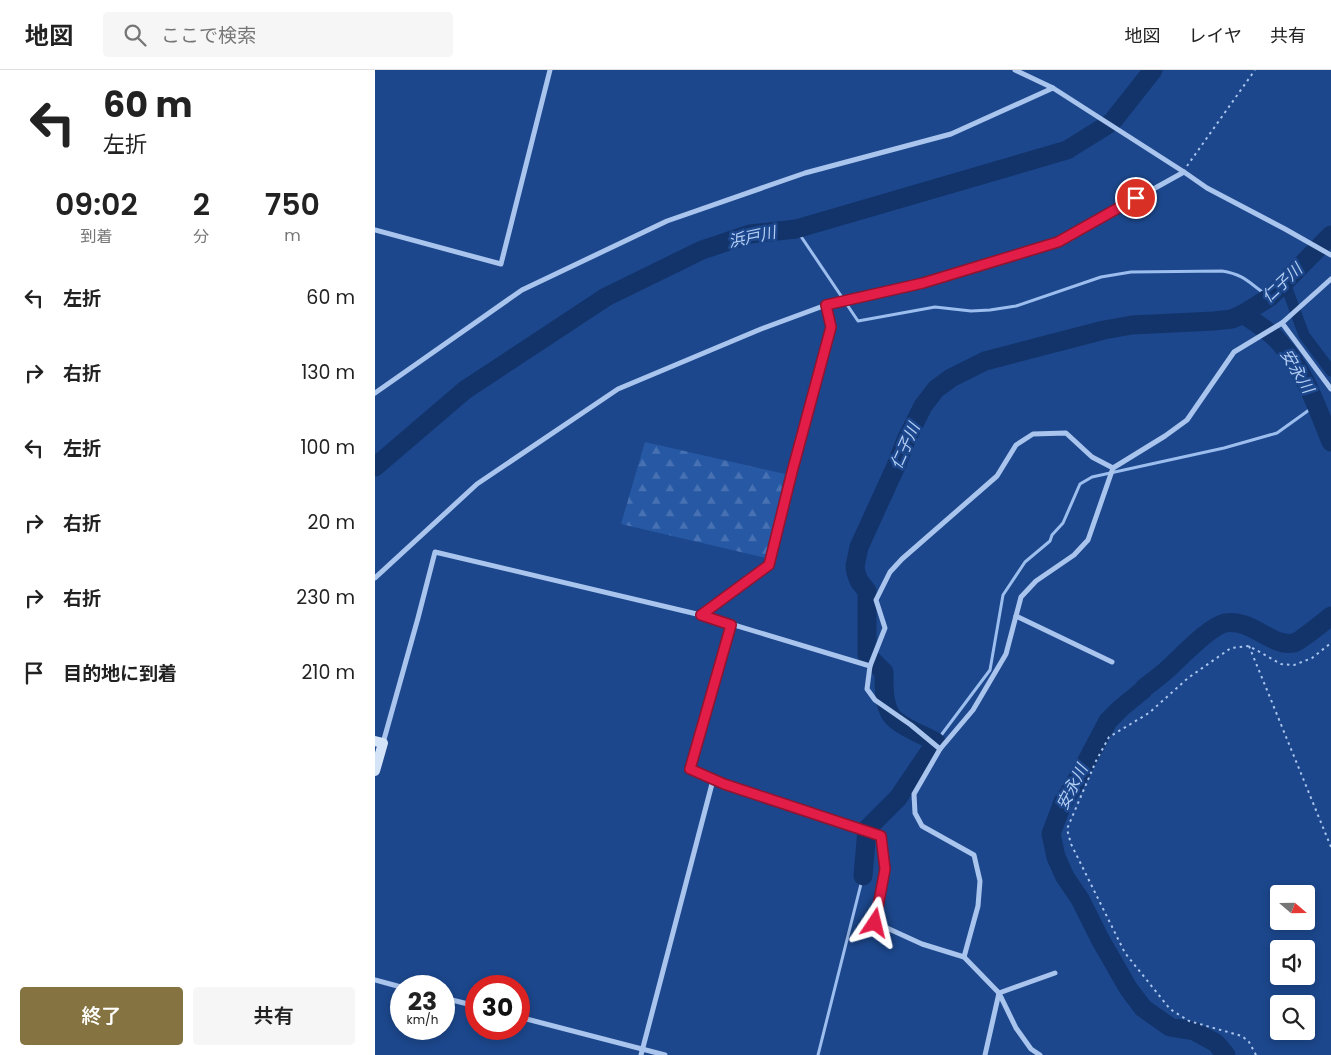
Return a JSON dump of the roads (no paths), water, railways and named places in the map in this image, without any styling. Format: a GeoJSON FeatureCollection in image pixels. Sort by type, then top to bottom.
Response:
{"type":"FeatureCollection","features":[{"type":"Feature","properties":{"kind":"street"},"geometry":{"type":"LineString","coordinates":[[375,230],[501,264],[550,70]]}},
{"type":"Feature","properties":{"kind":"street"},"geometry":{"type":"LineString","coordinates":[[1015,70],[1053,88],[1207,188],[1331,255]]}},
{"type":"Feature","properties":{"kind":"street"},"geometry":{"type":"LineString","coordinates":[[375,393],[522,290],[667,221],[805,173],[951,134],[1053,88]]}},
{"type":"Feature","properties":{"kind":"street"},"geometry":{"type":"LineString","coordinates":[[375,578],[477,484],[618,389],[761,329],[826,305],[923,283],[1058,242],[1184,172]]}},
{"type":"Feature","properties":{"kind":"street"},"geometry":{"type":"LineString","coordinates":[[964,957],[978,906],[980,881],[974,855],[923,826],[915,813],[914,794],[940,749],[973,710],[1006,654],[1021,597],[1036,581],[1074,555],[1088,540],[1113,468],[1187,420],[1234,352],[1282,324],[1331,279]]}},
{"type":"Feature","properties":{"kind":"street"},"geometry":{"type":"LineString","coordinates":[[701,615],[769,565],[831,327],[826,305]]}},
{"type":"Feature","properties":{"kind":"street"},"geometry":{"type":"LineString","coordinates":[[1282,324],[1331,389]]}},
{"type":"Feature","properties":{"kind":"street"},"geometry":{"type":"LineString","coordinates":[[940,749],[875,700],[867,690],[870,666],[885,628],[876,600],[891,572],[902,559],[997,476],[1016,444],[1033,434],[1066,433],[1092,457],[1113,468]]}},
{"type":"Feature","properties":{"kind":"street"},"geometry":{"type":"LineString","coordinates":[[375,770],[379,742],[435,552],[701,615],[870,666]]}},
{"type":"Feature","properties":{"kind":"street"},"geometry":{"type":"LineString","coordinates":[[1016,616],[1113,662]]}},
{"type":"Feature","properties":{"kind":"street"},"geometry":{"type":"LineString","coordinates":[[731,625],[690,769],[713,780],[881,836],[885,869],[875,923],[921,944],[964,957],[999,993],[1016,1028],[1031,1049],[1039,1055]]}},
{"type":"Feature","properties":{"kind":"street"},"geometry":{"type":"LineString","coordinates":[[642,1052],[713,780]]}},
{"type":"Feature","properties":{"kind":"street"},"geometry":{"type":"LineString","coordinates":[[999,993],[1055,973]]}},
{"type":"Feature","properties":{"kind":"street"},"geometry":{"type":"LineString","coordinates":[[375,980],[390,984]]}},
{"type":"Feature","properties":{"kind":"street"},"geometry":{"type":"LineString","coordinates":[[985,1055],[999,993]]}},
{"type":"Feature","properties":{"kind":"street"},"geometry":{"type":"LineString","coordinates":[[530,1020],[642,1052],[665,1055]]}},
{"type":"Feature","properties":{"kind":"waterway","name":"浜戸川"},"geometry":{"type":"LineString","coordinates":[[375,467],[465,390],[606,297],[702,250],[750,234],[796,229],[1067,150],[1112,122],[1153,70]]}},
{"type":"Feature","properties":{"kind":"waterway"},"geometry":{"type":"LineString","coordinates":[[796,229],[858,321],[935,307],[971,311],[1016,306],[1101,277],[1131,272],[1222,271],[1243,278],[1270,297]]}},
{"type":"Feature","properties":{"kind":"waterway","name":"仁子川"},"geometry":{"type":"LineString","coordinates":[[863,876],[867,829],[898,798],[936,742],[901,724],[889,712],[885,699],[884,672],[867,655],[867,591],[859,581],[855,566],[859,547],[923,406],[936,389],[951,378],[985,361],[1104,330],[1132,325],[1232,319],[1270,297],[1331,235]]}},
{"type":"Feature","properties":{"kind":"waterway"},"geometry":{"type":"LineString","coordinates":[[1285,283],[1304,335],[1331,371]]}},
{"type":"Feature","properties":{"kind":"waterway","name":"安永川"},"geometry":{"type":"LineString","coordinates":[[1243,314],[1263,327],[1289,354],[1310,390],[1331,442]]}},
{"type":"Feature","properties":{"kind":"waterway"},"geometry":{"type":"LineString","coordinates":[[936,742],[990,670],[1003,595],[1025,562],[1050,541],[1052,535],[1063,523],[1080,484],[1092,477],[1224,448],[1277,433],[1316,405]]}},
{"type":"Feature","properties":{"kind":"waterway","name":"安永川"},"geometry":{"type":"LineString","coordinates":[[1226,1055],[1216,1043],[1194,1031],[1170,1027],[1143,1008],[1128,988],[1080,899],[1065,877],[1056,857],[1051,834],[1063,802],[1108,721],[1144,688],[1165,672],[1204,635],[1225,623],[1235,623],[1253,628],[1278,641],[1294,643],[1331,616]]}},
{"type":"Feature","properties":{"kind":"waterway"},"geometry":{"type":"LineString","coordinates":[[818,1055],[863,876]]}}]}
